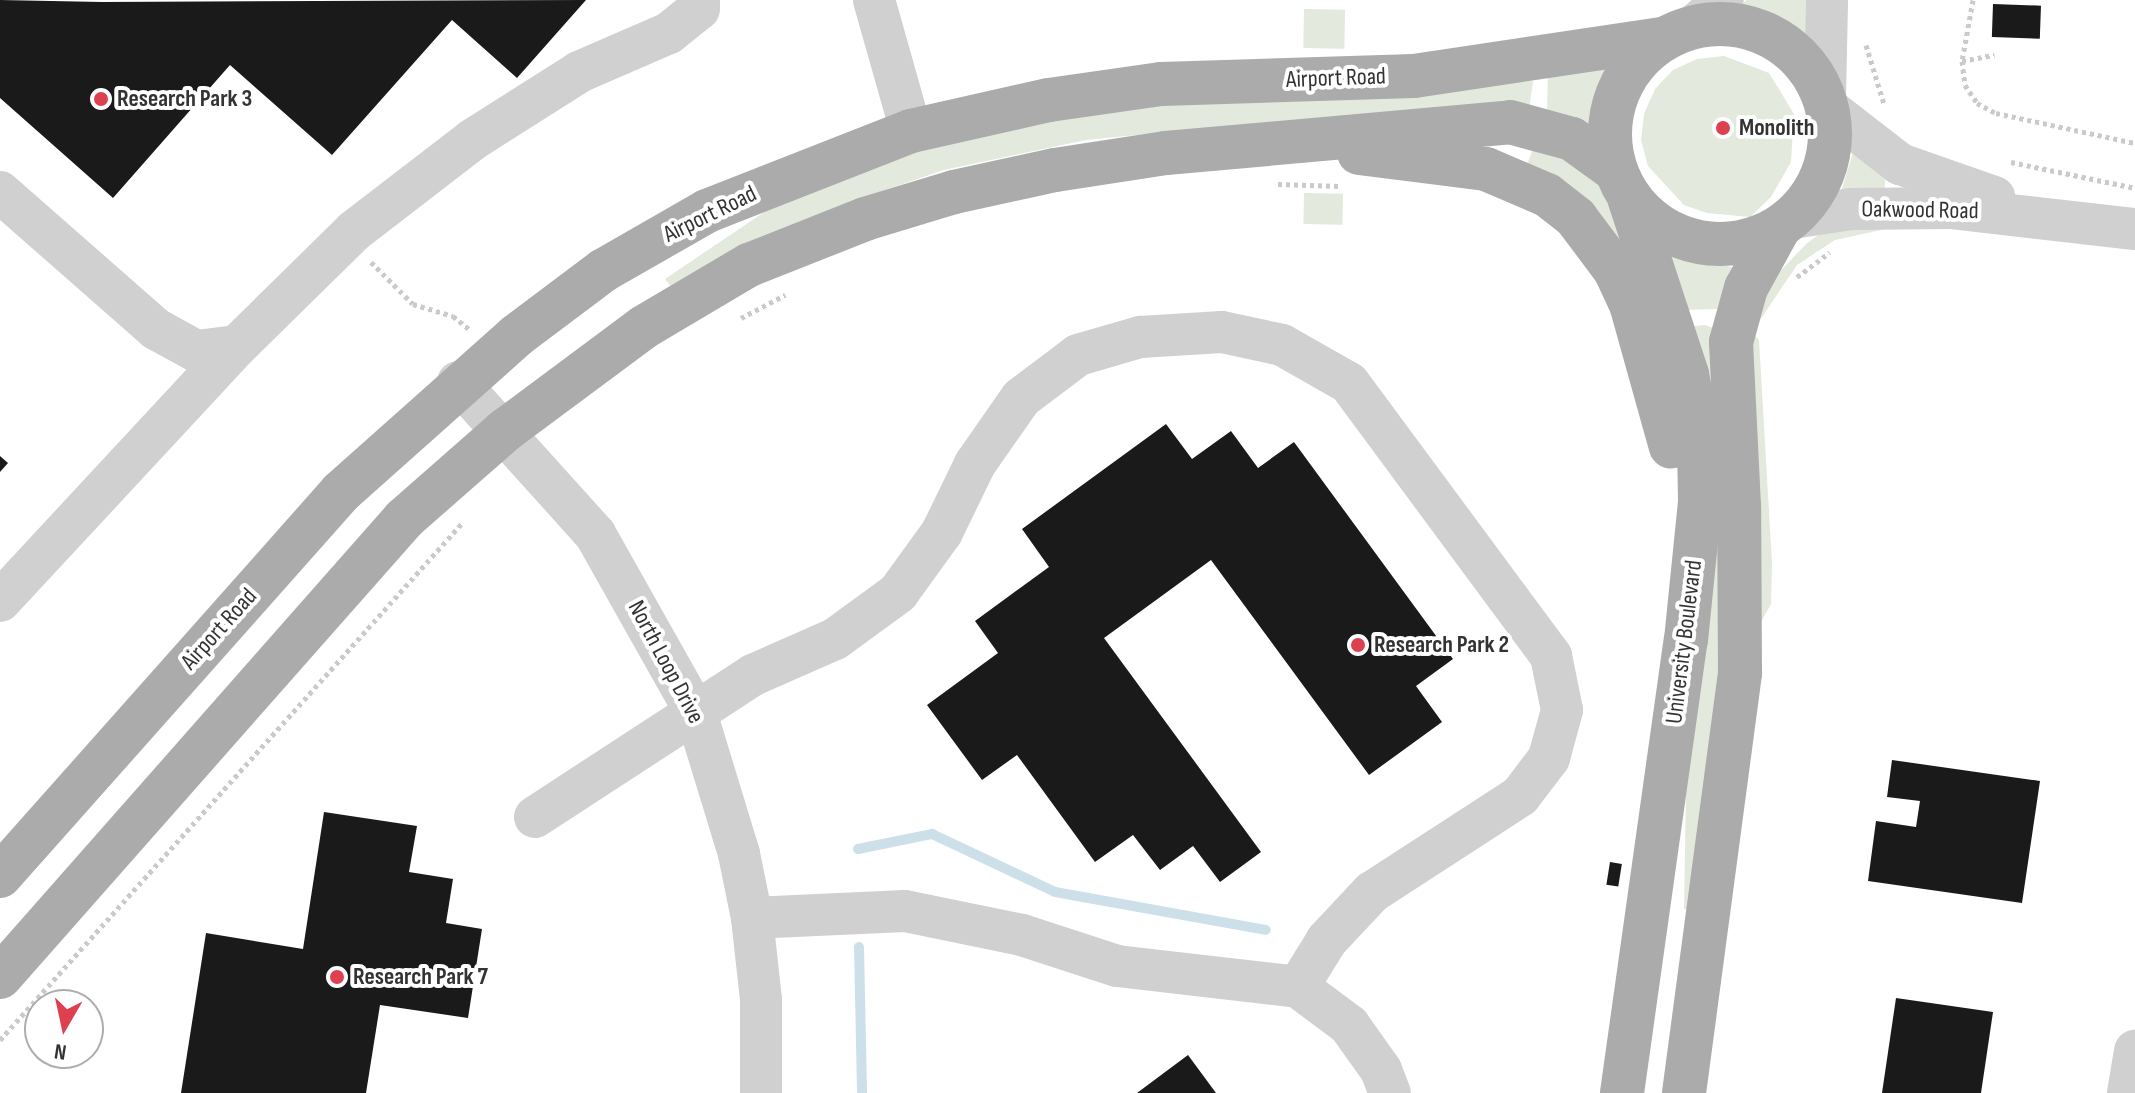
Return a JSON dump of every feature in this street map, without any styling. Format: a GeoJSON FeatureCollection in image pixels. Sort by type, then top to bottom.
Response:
{"type":"FeatureCollection","features":[{"type":"Feature","properties":{"kind":"main road","name":"Airport Road"},"geometry":{"type":"LineString","coordinates":[[0,876],[341,492],[458,382],[604,270],[707,211],[911,131],[1049,100],[1161,84],[1414,76],[1693,22]]}},
{"type":"Feature","properties":{"kind":"main road"},"geometry":{"type":"LineString","coordinates":[[1271,165],[1397,129],[1510,122],[1572,139],[1622,184],[1659,227],[1698,243],[1740,243],[1786,223],[1825,171],[1831,147],[1827,104],[1795,53],[1758,30],[1693,22],[1636,62],[1621,85],[1609,128],[1622,184]]}},
{"type":"Feature","properties":{"kind":"main road"},"geometry":{"type":"LineString","coordinates":[[0,977],[404,519],[504,431],[644,327],[749,265],[865,219],[1055,170],[1166,153],[1271,165],[1486,169],[1547,195],[1576,218],[1615,270],[1641,330],[1695,563]]}},
{"type":"Feature","properties":{"kind":"main road","name":"University Boulevard"},"geometry":{"type":"LineString","coordinates":[[1622,184],[1672,321],[1697,428],[1700,501],[1695,563],[1622,1093]]}},
{"type":"Feature","properties":{"kind":"main road","name":"University Boulevard"},"geometry":{"type":"LineString","coordinates":[[1684,1093],[1740,673],[1739,506],[1731,342],[1746,288],[1786,223]]}},
{"type":"Feature","properties":{"kind":"street"},"geometry":{"type":"LineString","coordinates":[[0,601],[237,346],[349,236],[472,140],[566,81],[669,33],[699,9],[699,0]]}},
{"type":"Feature","properties":{"kind":"street"},"geometry":{"type":"LineString","coordinates":[[874,0],[911,131]]}},
{"type":"Feature","properties":{"kind":"street"},"geometry":{"type":"LineString","coordinates":[[1827,0],[1827,104]]}},
{"type":"Feature","properties":{"kind":"street","name":"Oakwood Road"},"geometry":{"type":"LineString","coordinates":[[1827,104],[1900,164],[2048,216]]}},
{"type":"Feature","properties":{"kind":"street"},"geometry":{"type":"LineString","coordinates":[[0,192],[156,329],[196,351],[237,346]]}},
{"type":"Feature","properties":{"kind":"street","name":"Oakwood Road"},"geometry":{"type":"LineString","coordinates":[[1786,223],[1893,207],[2048,216],[2135,229]]}},
{"type":"Feature","properties":{"kind":"street"},"geometry":{"type":"LineString","coordinates":[[535,817],[753,675],[835,639],[898,593],[942,532],[975,464],[1021,398],[1078,355],[1140,337],[1222,332],[1282,345],[1349,383],[1551,656],[1562,710],[1549,758],[1520,796],[1372,892],[1327,940],[1298,987]]}},
{"type":"Feature","properties":{"kind":"street","name":"North Loop Drive"},"geometry":{"type":"LineString","coordinates":[[458,382],[595,534],[696,713],[739,854],[752,918],[761,1000],[761,1093]]}},
{"type":"Feature","properties":{"kind":"street"},"geometry":{"type":"LineString","coordinates":[[752,918],[915,912],[1022,935],[1117,966],[1298,987],[1349,1025],[1381,1070],[1390,1093]]}},
{"type":"Feature","properties":{"kind":"street"},"geometry":{"type":"LineString","coordinates":[[2128,1093],[2135,1051]]}},
{"type":"Feature","properties":{"kind":"path"},"geometry":{"type":"LineString","coordinates":[[1973,0],[1962,61],[1965,85],[1977,103],[1996,113],[2135,143]]}},
{"type":"Feature","properties":{"kind":"path"},"geometry":{"type":"LineString","coordinates":[[1865,38],[1877,91],[1891,114]]}},
{"type":"Feature","properties":{"kind":"path"},"geometry":{"type":"LineString","coordinates":[[1962,61],[1994,55]]}},
{"type":"Feature","properties":{"kind":"path"},"geometry":{"type":"LineString","coordinates":[[1996,158],[2135,188]]}},
{"type":"Feature","properties":{"kind":"path"},"geometry":{"type":"LineString","coordinates":[[1271,165],[1357,186]]}},
{"type":"Feature","properties":{"kind":"path"},"geometry":{"type":"LineString","coordinates":[[349,236],[394,289],[413,304],[453,316],[478,339]]}},
{"type":"Feature","properties":{"kind":"path"},"geometry":{"type":"LineString","coordinates":[[1795,280],[1837,248]]}},
{"type":"Feature","properties":{"kind":"path"},"geometry":{"type":"LineString","coordinates":[[736,320],[788,293]]}},
{"type":"Feature","properties":{"kind":"path"},"geometry":{"type":"LineString","coordinates":[[0,1040],[408,577],[473,512]]}},
{"type":"Feature","properties":{"kind":"shaded area"},"geometry":{"type":"Polygon","coordinates":[[[1746,0],[1814,0],[1811,36],[1800,41],[1743,13],[1740,8],[1746,0]]]}},
{"type":"Feature","properties":{"kind":"shaded area"},"geometry":{"type":"Polygon","coordinates":[[[1304,9],[1345,10],[1344,49],[1303,48],[1304,9]]]}},
{"type":"Feature","properties":{"kind":"shaded area"},"geometry":{"type":"Polygon","coordinates":[[[1724,56],[1769,73],[1794,114],[1791,162],[1771,197],[1750,217],[1707,213],[1684,205],[1648,166],[1641,140],[1644,114],[1655,89],[1673,70],[1697,59],[1724,56]]]}},
{"type":"Feature","properties":{"kind":"shaded area"},"geometry":{"type":"Polygon","coordinates":[[[1609,62],[1614,70],[1595,135],[1547,115],[1548,70],[1609,62]]]}},
{"type":"Feature","properties":{"kind":"shaded area"},"geometry":{"type":"Polygon","coordinates":[[[1533,81],[1529,110],[1178,131],[1086,140],[944,170],[859,199],[672,288],[665,279],[779,202],[862,168],[974,135],[1088,114],[1205,101],[1533,81]]]}},
{"type":"Feature","properties":{"kind":"shaded area"},"geometry":{"type":"Polygon","coordinates":[[[1536,141],[1597,177],[1609,192],[1643,273],[1525,170],[1536,141]]]}},
{"type":"Feature","properties":{"kind":"shaded area"},"geometry":{"type":"Polygon","coordinates":[[[1854,149],[1886,173],[1884,193],[1841,192],[1854,149]]]}},
{"type":"Feature","properties":{"kind":"shaded area"},"geometry":{"type":"Polygon","coordinates":[[[1304,193],[1343,194],[1342,225],[1303,224],[1304,193]]]}},
{"type":"Feature","properties":{"kind":"shaded area"},"geometry":{"type":"Polygon","coordinates":[[[1887,219],[1881,230],[1835,240],[1797,265],[1760,320],[1770,282],[1806,244],[1821,233],[1887,219]]]}},
{"type":"Feature","properties":{"kind":"shaded area"},"geometry":{"type":"Polygon","coordinates":[[[1675,251],[1734,268],[1717,309],[1683,310],[1668,258],[1675,251]]]}},
{"type":"Feature","properties":{"kind":"shaded area"},"geometry":{"type":"Polygon","coordinates":[[[1694,326],[1713,328],[1725,562],[1717,709],[1690,910],[1684,909],[1694,326]]]}},
{"type":"Feature","properties":{"kind":"shaded area"},"geometry":{"type":"Polygon","coordinates":[[[1753,333],[1759,340],[1772,563],[1771,604],[1761,622],[1761,524],[1749,368],[1753,333]]]}},
{"type":"Feature","properties":{"kind":"building","name":"Research Park 3"},"geometry":{"type":"Polygon","coordinates":[[[0,0],[586,0],[517,78],[452,20],[332,155],[230,65],[113,198],[0,98],[0,0]]]}},
{"type":"Feature","properties":{"kind":"building"},"geometry":{"type":"Polygon","coordinates":[[[1993,4],[2041,6],[2040,39],[1992,37],[1993,4]]]}},
{"type":"Feature","properties":{"kind":"building","name":"Research Park 2"},"geometry":{"type":"Polygon","coordinates":[[[1166,424],[1192,459],[1231,431],[1258,468],[1294,442],[1453,659],[1416,686],[1442,722],[1369,775],[1211,560],[1104,638],[1261,852],[1220,882],[1193,846],[1160,870],[1133,835],[1095,862],[1017,755],[982,780],[927,705],[998,653],[975,621],[1049,567],[1022,529],[1166,424]]]}},
{"type":"Feature","properties":{"kind":"building"},"geometry":{"type":"Polygon","coordinates":[[[0,456],[8,463],[0,472],[0,456]]]}},
{"type":"Feature","properties":{"kind":"building"},"geometry":{"type":"Polygon","coordinates":[[[1892,760],[2040,781],[2022,903],[1868,881],[1876,821],[1916,827],[1920,801],[1887,797],[1892,760]]]}},
{"type":"Feature","properties":{"kind":"building","name":"Research Park 7"},"geometry":{"type":"Polygon","coordinates":[[[324,812],[417,826],[409,872],[453,879],[446,923],[482,929],[468,1018],[380,1005],[366,1093],[181,1093],[206,933],[303,949],[324,812]]]}},
{"type":"Feature","properties":{"kind":"building"},"geometry":{"type":"Polygon","coordinates":[[[1610,862],[1622,864],[1618,887],[1606,885],[1610,862]]]}},
{"type":"Feature","properties":{"kind":"building"},"geometry":{"type":"Polygon","coordinates":[[[1896,998],[1993,1012],[1981,1093],[1882,1093],[1896,998]]]}},
{"type":"Feature","properties":{"kind":"building"},"geometry":{"type":"Polygon","coordinates":[[[1188,1055],[1216,1093],[1137,1093],[1188,1055]]]}},
{"type":"Feature","properties":{"kind":"waterway"},"geometry":{"type":"LineString","coordinates":[[858,849],[932,834],[1055,892],[1266,930]]}},
{"type":"Feature","properties":{"kind":"waterway"},"geometry":{"type":"LineString","coordinates":[[859,947],[862,1093]]}},
{"type":"Feature","properties":{"kind":"place","name":"Research Park 3"},"geometry":{"type":"Point","coordinates":[101,99]}},
{"type":"Feature","properties":{"kind":"place","name":"Monolith"},"geometry":{"type":"Point","coordinates":[1723,128]}},
{"type":"Feature","properties":{"kind":"place","name":"Research Park 2"},"geometry":{"type":"Point","coordinates":[1358,645]}},
{"type":"Feature","properties":{"kind":"place","name":"Research Park 7"},"geometry":{"type":"Point","coordinates":[337,977]}}]}
